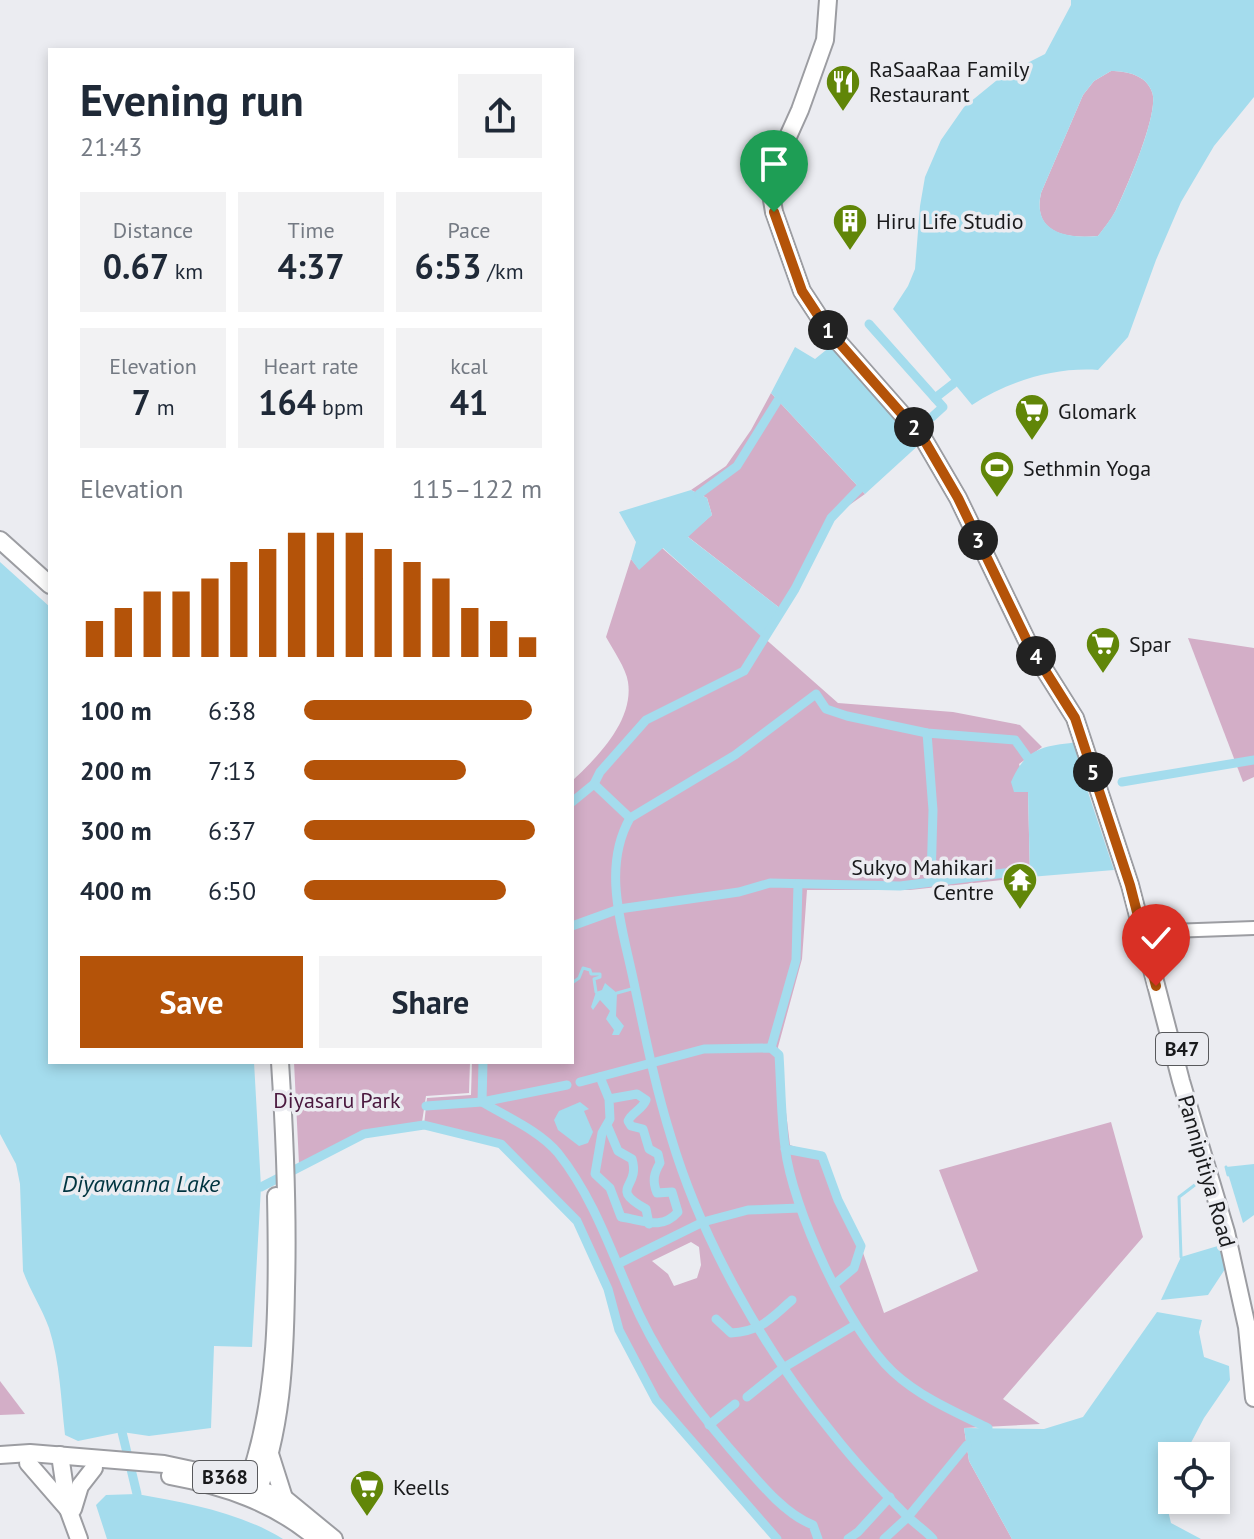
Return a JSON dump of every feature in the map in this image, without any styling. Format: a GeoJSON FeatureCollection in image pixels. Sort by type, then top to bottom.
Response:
{"type":"FeatureCollection","features":[{"type":"Feature","properties":{"kind":"main road","name":"Pannipitiya Road"},"geometry":{"type":"LineString","coordinates":[[828,0],[825,40],[800,110],[773,170],[770,188],[774,212],[802,291],[827,329],[923,438],[958,498],[1029,645],[1075,718],[1147,931],[1181,1081],[1225,1227],[1242,1294],[1254,1398]]}},
{"type":"Feature","properties":{"kind":"main road","name":"Pannipitiya Road"},"geometry":{"type":"LineString","coordinates":[[838,0],[835,42],[828,65],[783,172],[780,188],[783,210],[811,287],[835,323],[930,432],[967,494],[1037,640],[1087,721],[1236,1229],[1254,1305]]}},
{"type":"Feature","properties":{"kind":"main road"},"geometry":{"type":"LineString","coordinates":[[0,529],[48,571]]}},
{"type":"Feature","properties":{"kind":"main road"},"geometry":{"type":"LineString","coordinates":[[0,540],[48,583]]}},
{"type":"Feature","properties":{"kind":"main road"},"geometry":{"type":"LineString","coordinates":[[271,1064],[281,1158]]}},
{"type":"Feature","properties":{"kind":"main road"},"geometry":{"type":"LineString","coordinates":[[251,1491],[263,1455],[273,1349],[281,1189],[280,1064]]}},
{"type":"Feature","properties":{"kind":"main road","name":"B368"},"geometry":{"type":"LineString","coordinates":[[0,1456],[30,1453],[94,1468],[117,1465]]}},
{"type":"Feature","properties":{"kind":"main road"},"geometry":{"type":"LineString","coordinates":[[220,1476],[263,1455]]}},
{"type":"Feature","properties":{"kind":"main road"},"geometry":{"type":"LineString","coordinates":[[263,1455],[284,1498]]}},
{"type":"Feature","properties":{"kind":"main road","name":"B368"},"geometry":{"type":"LineString","coordinates":[[0,1456],[28,1463],[65,1461],[220,1476],[251,1491],[317,1539]]}},
{"type":"Feature","properties":{"kind":"main road"},"geometry":{"type":"LineString","coordinates":[[65,1461],[70,1509],[77,1534]]}},
{"type":"Feature","properties":{"kind":"main road"},"geometry":{"type":"LineString","coordinates":[[28,1463],[70,1509]]}},
{"type":"Feature","properties":{"kind":"main road"},"geometry":{"type":"LineString","coordinates":[[70,1509],[80,1486],[94,1468]]}},
{"type":"Feature","properties":{"kind":"main road","name":"B368"},"geometry":{"type":"LineString","coordinates":[[163,1470],[284,1498],[334,1539]]}},
{"type":"Feature","properties":{"kind":"street"},"geometry":{"type":"LineString","coordinates":[[1147,931],[1254,928]]}},
{"type":"Feature","properties":{"kind":"green space"},"geometry":{"type":"Polygon","coordinates":[[[1111,71],[1135,75],[1149,86],[1153,102],[1147,133],[1116,210],[1098,236],[1074,236],[1054,231],[1042,217],[1041,193],[1083,95],[1094,81],[1111,71]]]}},
{"type":"Feature","properties":{"kind":"green space"},"geometry":{"type":"Polygon","coordinates":[[[771,393],[865,494],[831,518],[795,589],[781,609],[687,536],[712,515],[707,498],[691,490],[726,466],[771,393]]]}},
{"type":"Feature","properties":{"kind":"green space"},"geometry":{"type":"Polygon","coordinates":[[[662,548],[838,703],[953,712],[1020,725],[1042,747],[1019,764],[1028,792],[1030,877],[910,890],[807,890],[802,959],[778,1047],[790,1145],[822,1156],[838,1200],[861,1247],[884,1313],[978,1271],[939,1170],[1111,1122],[1143,1237],[1003,1399],[1040,1424],[964,1428],[969,1461],[1012,1539],[777,1539],[656,1400],[619,1330],[608,1289],[577,1221],[501,1144],[424,1125],[427,1098],[471,1095],[472,1064],[574,1064],[574,779],[612,737],[625,710],[627,677],[606,637],[631,559],[639,569],[662,548]],[[691,1242],[652,1261],[668,1274],[674,1286],[697,1278],[701,1265],[699,1247],[691,1242]]]}},
{"type":"Feature","properties":{"kind":"green space"},"geometry":{"type":"Polygon","coordinates":[[[1188,638],[1254,648],[1254,777],[1243,782],[1188,638]]]}},
{"type":"Feature","properties":{"kind":"green space","name":"Diyasaru Park"},"geometry":{"type":"Polygon","coordinates":[[[294,1064],[470,1064],[469,1093],[426,1096],[422,1122],[363,1131],[299,1164],[294,1064]]]}},
{"type":"Feature","properties":{"kind":"green space"},"geometry":{"type":"Polygon","coordinates":[[[0,1381],[25,1414],[0,1415],[0,1381]]]}},
{"type":"Feature","properties":{"kind":"water"},"geometry":{"type":"Polygon","coordinates":[[[1071,0],[1254,0],[1254,97],[1214,146],[1181,202],[1128,337],[1098,370],[1065,371],[1032,377],[972,405],[893,309],[915,269],[925,177],[941,140],[964,107],[1002,76],[1045,54],[1071,0]],[[1111,71],[1094,81],[1083,95],[1041,193],[1042,217],[1047,225],[1064,234],[1098,236],[1116,210],[1147,133],[1153,102],[1149,86],[1129,73],[1111,71]]]}},
{"type":"Feature","properties":{"kind":"water"},"geometry":{"type":"Polygon","coordinates":[[[836,342],[922,442],[865,494],[771,393],[795,347],[815,359],[836,342]]]}},
{"type":"Feature","properties":{"kind":"water"},"geometry":{"type":"Polygon","coordinates":[[[691,490],[707,498],[712,515],[688,537],[781,609],[763,638],[663,548],[639,570],[631,559],[636,542],[619,512],[691,490]]]}},
{"type":"Feature","properties":{"kind":"water","name":"Diyawanna Lake"},"geometry":{"type":"Polygon","coordinates":[[[0,562],[48,605],[48,1064],[254,1064],[261,1187],[252,1347],[214,1346],[211,1428],[149,1436],[122,1432],[78,1441],[65,1435],[53,1341],[23,1271],[20,1184],[16,1164],[0,1134],[0,562]]]}},
{"type":"Feature","properties":{"kind":"water"},"geometry":{"type":"Polygon","coordinates":[[[1079,742],[1087,789],[1114,870],[1030,877],[1028,792],[1014,792],[1011,782],[1023,762],[1038,750],[1079,742]]]}},
{"type":"Feature","properties":{"kind":"water"},"geometry":{"type":"Polygon","coordinates":[[[605,983],[617,993],[616,1016],[624,1026],[619,1035],[612,1035],[614,1030],[606,1019],[610,1011],[600,1000],[593,1010],[591,1007],[596,992],[602,990],[605,983]]]}},
{"type":"Feature","properties":{"kind":"water"},"geometry":{"type":"Polygon","coordinates":[[[580,1102],[589,1109],[584,1111],[593,1132],[588,1143],[579,1146],[558,1130],[554,1120],[559,1111],[580,1102]]]}},
{"type":"Feature","properties":{"kind":"water"},"geometry":{"type":"Polygon","coordinates":[[[1254,1164],[1254,1215],[1243,1223],[1226,1167],[1254,1164]]]}},
{"type":"Feature","properties":{"kind":"water"},"geometry":{"type":"Polygon","coordinates":[[[1221,1245],[1227,1266],[1208,1295],[1161,1300],[1181,1257],[1221,1245]]]}},
{"type":"Feature","properties":{"kind":"water"},"geometry":{"type":"Polygon","coordinates":[[[1157,1312],[1202,1320],[1199,1332],[1204,1357],[1229,1366],[1230,1380],[1191,1442],[1158,1442],[1158,1514],[1169,1514],[1171,1523],[1201,1539],[1012,1539],[969,1461],[964,1428],[1044,1429],[1083,1417],[1157,1312]]]}},
{"type":"Feature","properties":{"kind":"water"},"geometry":{"type":"Polygon","coordinates":[[[137,1494],[230,1515],[283,1539],[107,1539],[96,1505],[106,1495],[137,1494]]]}},
{"type":"Feature","properties":{"kind":"waterway"},"geometry":{"type":"LineString","coordinates":[[869,324],[943,407],[932,417]]}},
{"type":"Feature","properties":{"kind":"waterway"},"geometry":{"type":"LineString","coordinates":[[935,398],[953,384]]}},
{"type":"Feature","properties":{"kind":"waterway"},"geometry":{"type":"LineString","coordinates":[[699,494],[737,466],[778,400]]}},
{"type":"Feature","properties":{"kind":"waterway"},"geometry":{"type":"LineString","coordinates":[[574,800],[594,784],[600,772],[646,720],[744,671],[795,589],[831,518],[861,487]]}},
{"type":"Feature","properties":{"kind":"waterway"},"geometry":{"type":"LineString","coordinates":[[933,1539],[868,1476],[808,1401],[760,1331],[718,1255],[684,1176],[660,1099],[620,921],[617,858],[630,818],[735,755],[816,694],[826,709],[847,716],[927,733],[1015,740],[1028,758]]}},
{"type":"Feature","properties":{"kind":"waterway"},"geometry":{"type":"LineString","coordinates":[[927,733],[933,810],[931,881]]}},
{"type":"Feature","properties":{"kind":"waterway"},"geometry":{"type":"LineString","coordinates":[[1122,782],[1254,760]]}},
{"type":"Feature","properties":{"kind":"waterway"},"geometry":{"type":"LineString","coordinates":[[594,784],[630,818]]}},
{"type":"Feature","properties":{"kind":"waterway"},"geometry":{"type":"LineString","coordinates":[[574,925],[619,909],[739,892],[770,883],[900,886],[1029,870]]}},
{"type":"Feature","properties":{"kind":"waterway"},"geometry":{"type":"LineString","coordinates":[[771,1048],[796,960],[798,884]]}},
{"type":"Feature","properties":{"kind":"waterway"},"geometry":{"type":"LineString","coordinates":[[574,982],[583,968],[590,970],[591,974],[600,974],[594,979],[596,992]]}},
{"type":"Feature","properties":{"kind":"waterway"},"geometry":{"type":"LineString","coordinates":[[617,993],[635,988]]}},
{"type":"Feature","properties":{"kind":"waterway"},"geometry":{"type":"LineString","coordinates":[[580,1082],[704,1049],[771,1048],[779,1055],[784,1136],[798,1202],[825,1267],[858,1328],[876,1353],[903,1381],[988,1428]]}},
{"type":"Feature","properties":{"kind":"waterway"},"geometry":{"type":"LineString","coordinates":[[483,1064],[482,1102],[542,1138],[572,1172],[604,1232],[651,1337],[687,1395],[768,1491],[794,1515],[813,1525],[818,1539]]}},
{"type":"Feature","properties":{"kind":"waterway"},"geometry":{"type":"LineString","coordinates":[[600,1077],[609,1099],[610,1119],[602,1133],[595,1174],[610,1188],[621,1217],[651,1223],[672,1218],[678,1212],[672,1192],[657,1193],[655,1189],[654,1177],[660,1163],[658,1154],[649,1149],[643,1129],[631,1126],[628,1121],[646,1100],[637,1094],[609,1099]]}},
{"type":"Feature","properties":{"kind":"waterway"},"geometry":{"type":"LineString","coordinates":[[426,1106],[482,1102],[567,1085]]}},
{"type":"Feature","properties":{"kind":"waterway"},"geometry":{"type":"LineString","coordinates":[[261,1187],[364,1134],[424,1125],[501,1144],[577,1221],[608,1289],[619,1330],[656,1400],[777,1539]]}},
{"type":"Feature","properties":{"kind":"waterway"},"geometry":{"type":"LineString","coordinates":[[607,1125],[618,1151],[632,1159],[634,1169],[627,1191],[635,1202],[646,1209],[649,1224]]}},
{"type":"Feature","properties":{"kind":"waterway"},"geometry":{"type":"LineString","coordinates":[[785,1149],[822,1156],[838,1200],[861,1246],[854,1268],[835,1284]]}},
{"type":"Feature","properties":{"kind":"waterway"},"geometry":{"type":"LineString","coordinates":[[1226,1167],[1228,1175]]}},
{"type":"Feature","properties":{"kind":"waterway"},"geometry":{"type":"LineString","coordinates":[[1181,1257],[1179,1197],[1200,1181]]}},
{"type":"Feature","properties":{"kind":"waterway"},"geometry":{"type":"LineString","coordinates":[[618,1264],[703,1222],[748,1210],[800,1208]]}},
{"type":"Feature","properties":{"kind":"waterway"},"geometry":{"type":"LineString","coordinates":[[716,1319],[731,1333],[751,1330],[765,1323],[792,1300]]}},
{"type":"Feature","properties":{"kind":"waterway"},"geometry":{"type":"LineString","coordinates":[[747,1397],[783,1368],[855,1325]]}},
{"type":"Feature","properties":{"kind":"waterway"},"geometry":{"type":"LineString","coordinates":[[709,1425],[735,1404]]}},
{"type":"Feature","properties":{"kind":"waterway"},"geometry":{"type":"LineString","coordinates":[[122,1432],[137,1494]]}},
{"type":"Feature","properties":{"kind":"waterway"},"geometry":{"type":"LineString","coordinates":[[884,1539],[908,1517],[967,1445]]}},
{"type":"Feature","properties":{"kind":"waterway"},"geometry":{"type":"LineString","coordinates":[[848,1539],[890,1497]]}},
{"type":"Feature","properties":{"kind":"place","name":"RaSaaRaa Family Restaurant"},"geometry":{"type":"Point","coordinates":[843,113]}},
{"type":"Feature","properties":{"kind":"place","name":"Hiru Life Studio"},"geometry":{"type":"Point","coordinates":[850,252]}},
{"type":"Feature","properties":{"kind":"place","name":"Glomark"},"geometry":{"type":"Point","coordinates":[1032,442]}},
{"type":"Feature","properties":{"kind":"place","name":"Sethmin Yoga"},"geometry":{"type":"Point","coordinates":[997,499]}},
{"type":"Feature","properties":{"kind":"place","name":"Spar"},"geometry":{"type":"Point","coordinates":[1103,675]}},
{"type":"Feature","properties":{"kind":"place","name":"Sukyo Mahikari Centre"},"geometry":{"type":"Point","coordinates":[1020,911]}},
{"type":"Feature","properties":{"kind":"place","name":"Keells"},"geometry":{"type":"Point","coordinates":[367,1518]}},
{"type":"Feature","properties":{"kind":"route"},"geometry":{"type":"LineString","coordinates":[[774,212],[802,291],[827,329],[923,438],[958,498],[1029,645],[1075,718],[1130,885],[1156,986]]}}]}
